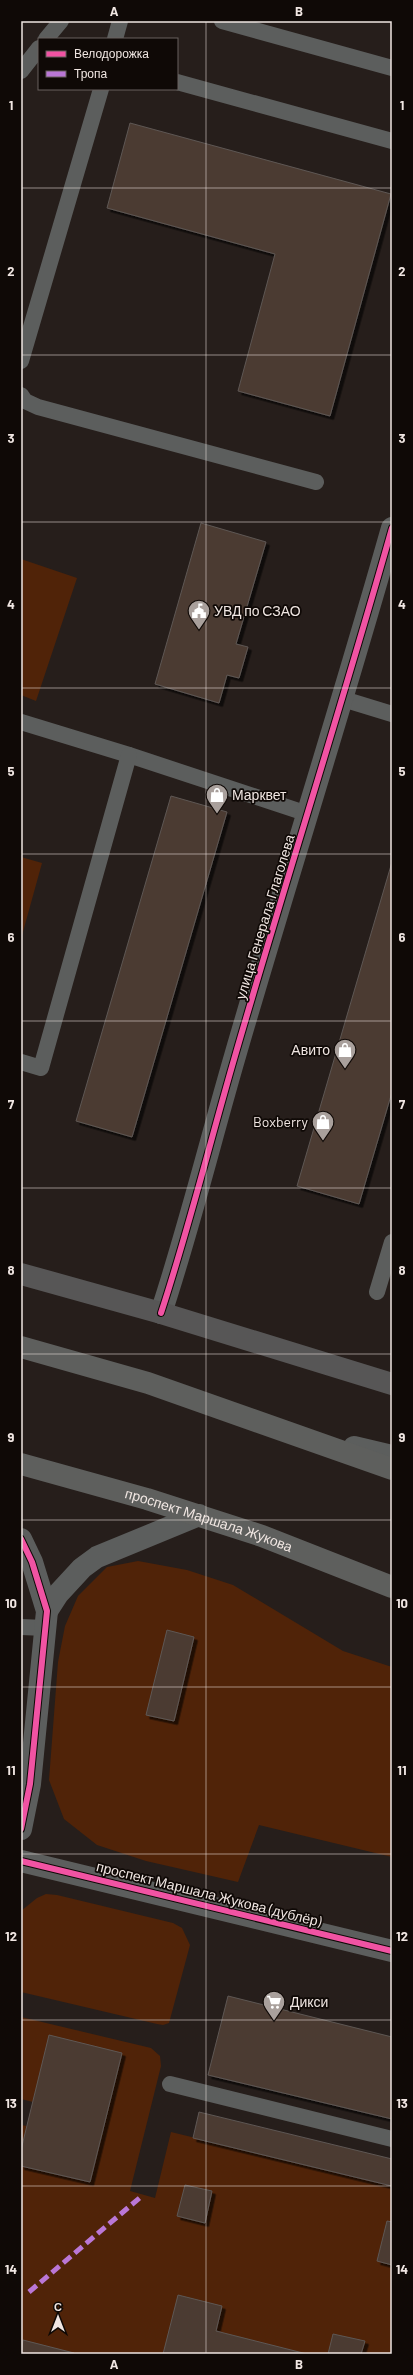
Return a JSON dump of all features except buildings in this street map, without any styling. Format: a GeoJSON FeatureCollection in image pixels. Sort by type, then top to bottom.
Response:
{"type":"FeatureCollection","features":[{"type":"Feature","properties":{"kind":"main road"},"geometry":{"type":"LineString","coordinates":[[21,1274],[161,1313],[392,1384]]}},
{"type":"Feature","properties":{"kind":"main road"},"geometry":{"type":"LineString","coordinates":[[21,1347],[148,1383],[392,1469]]}},
{"type":"Feature","properties":{"kind":"main road","name":"проспект Маршала Жукова"},"geometry":{"type":"LineString","coordinates":[[21,1464],[199,1515],[262,1536],[392,1587]]}},
{"type":"Feature","properties":{"kind":"street","name":"улица Генерала Глаголева"},"geometry":{"type":"LineString","coordinates":[[161,1313],[188,1231],[235,1056],[392,528]]}},
{"type":"Feature","properties":{"kind":"street"},"geometry":{"type":"LineString","coordinates":[[295,1434],[392,1456]]}},
{"type":"Feature","properties":{"kind":"street"},"geometry":{"type":"LineString","coordinates":[[46,1620],[58,1594],[82,1568],[97,1557],[199,1515]]}},
{"type":"Feature","properties":{"kind":"street"},"geometry":{"type":"LineString","coordinates":[[21,1539],[32,1562],[46,1620],[30,1784],[21,1829]]}},
{"type":"Feature","properties":{"kind":"street","name":"проспект Маршала Жукова (дублёр)"},"geometry":{"type":"LineString","coordinates":[[21,1861],[392,1951]]}},
{"type":"Feature","properties":{"kind":"lane"},"geometry":{"type":"LineString","coordinates":[[47,38],[61,21]]}},
{"type":"Feature","properties":{"kind":"lane"},"geometry":{"type":"LineString","coordinates":[[115,38],[120,21]]}},
{"type":"Feature","properties":{"kind":"lane"},"geometry":{"type":"LineString","coordinates":[[230,22],[392,68]]}},
{"type":"Feature","properties":{"kind":"lane"},"geometry":{"type":"LineString","coordinates":[[21,71],[38,49]]}},
{"type":"Feature","properties":{"kind":"lane"},"geometry":{"type":"LineString","coordinates":[[178,82],[392,141]]}},
{"type":"Feature","properties":{"kind":"lane"},"geometry":{"type":"LineString","coordinates":[[21,361],[101,90]]}},
{"type":"Feature","properties":{"kind":"lane"},"geometry":{"type":"LineString","coordinates":[[21,395],[25,401],[38,407],[316,482]]}},
{"type":"Feature","properties":{"kind":"lane"},"geometry":{"type":"LineString","coordinates":[[342,700],[392,714]]}},
{"type":"Feature","properties":{"kind":"lane"},"geometry":{"type":"LineString","coordinates":[[21,722],[129,755],[308,814]]}},
{"type":"Feature","properties":{"kind":"lane"},"geometry":{"type":"LineString","coordinates":[[21,1062],[40,1068],[129,755]]}},
{"type":"Feature","properties":{"kind":"lane"},"geometry":{"type":"LineString","coordinates":[[377,1292],[392,1242]]}},
{"type":"Feature","properties":{"kind":"lane"},"geometry":{"type":"LineString","coordinates":[[21,1626],[46,1620]]}},
{"type":"Feature","properties":{"kind":"lane"},"geometry":{"type":"LineString","coordinates":[[170,2084],[392,2139]]}},
{"type":"Feature","properties":{"kind":"shaded area"},"geometry":{"type":"Polygon","coordinates":[[[21,559],[77,578],[36,701],[21,695],[21,559]]]}},
{"type":"Feature","properties":{"kind":"shaded area"},"geometry":{"type":"Polygon","coordinates":[[[21,857],[42,863],[21,939],[21,857]]]}},
{"type":"Feature","properties":{"kind":"shaded area"},"geometry":{"type":"Polygon","coordinates":[[[138,1561],[187,1570],[233,1585],[343,1651],[392,1667],[392,1857],[259,1825],[238,1882],[146,1861],[97,1845],[64,1819],[49,1780],[58,1662],[65,1626],[78,1596],[107,1567],[138,1561]]]}},
{"type":"Feature","properties":{"kind":"shaded area"},"geometry":{"type":"Polygon","coordinates":[[[46,1894],[57,1895],[173,1923],[182,1928],[190,1945],[169,2023],[163,2025],[157,2024],[21,1992],[21,1911],[37,1898],[46,1894]]]}},
{"type":"Feature","properties":{"kind":"shaded area"},"geometry":{"type":"Polygon","coordinates":[[[21,2017],[151,2048],[160,2056],[161,2066],[130,2191],[155,2198],[171,2132],[392,2186],[392,2354],[21,2354],[21,2125],[27,2126],[33,2102],[21,2099],[21,2017]]]}},
{"type":"Feature","properties":{"kind":"marked path"},"geometry":{"type":"LineString","coordinates":[[29,2292],[143,2195]]}},
{"type":"Feature","properties":{"kind":"cycle path"},"geometry":{"type":"LineString","coordinates":[[161,1313],[181,1249],[254,990],[354,660],[392,528]]}},
{"type":"Feature","properties":{"kind":"cycle path"},"geometry":{"type":"LineString","coordinates":[[21,1539],[32,1562],[47,1611],[30,1784],[21,1829]]}},
{"type":"Feature","properties":{"kind":"cycle path"},"geometry":{"type":"LineString","coordinates":[[21,1861],[392,1951]]}},
{"type":"Feature","properties":{"kind":"place","name":"УВД по СЗАО"},"geometry":{"type":"Point","coordinates":[199,630]}},
{"type":"Feature","properties":{"kind":"place","name":"Марквет"},"geometry":{"type":"Point","coordinates":[217,814]}},
{"type":"Feature","properties":{"kind":"place","name":"Авито"},"geometry":{"type":"Point","coordinates":[345,1070]}},
{"type":"Feature","properties":{"kind":"place","name":"Boxberry"},"geometry":{"type":"Point","coordinates":[323,1142]}},
{"type":"Feature","properties":{"kind":"place","name":"Дикси"},"geometry":{"type":"Point","coordinates":[274,2022]}}]}
